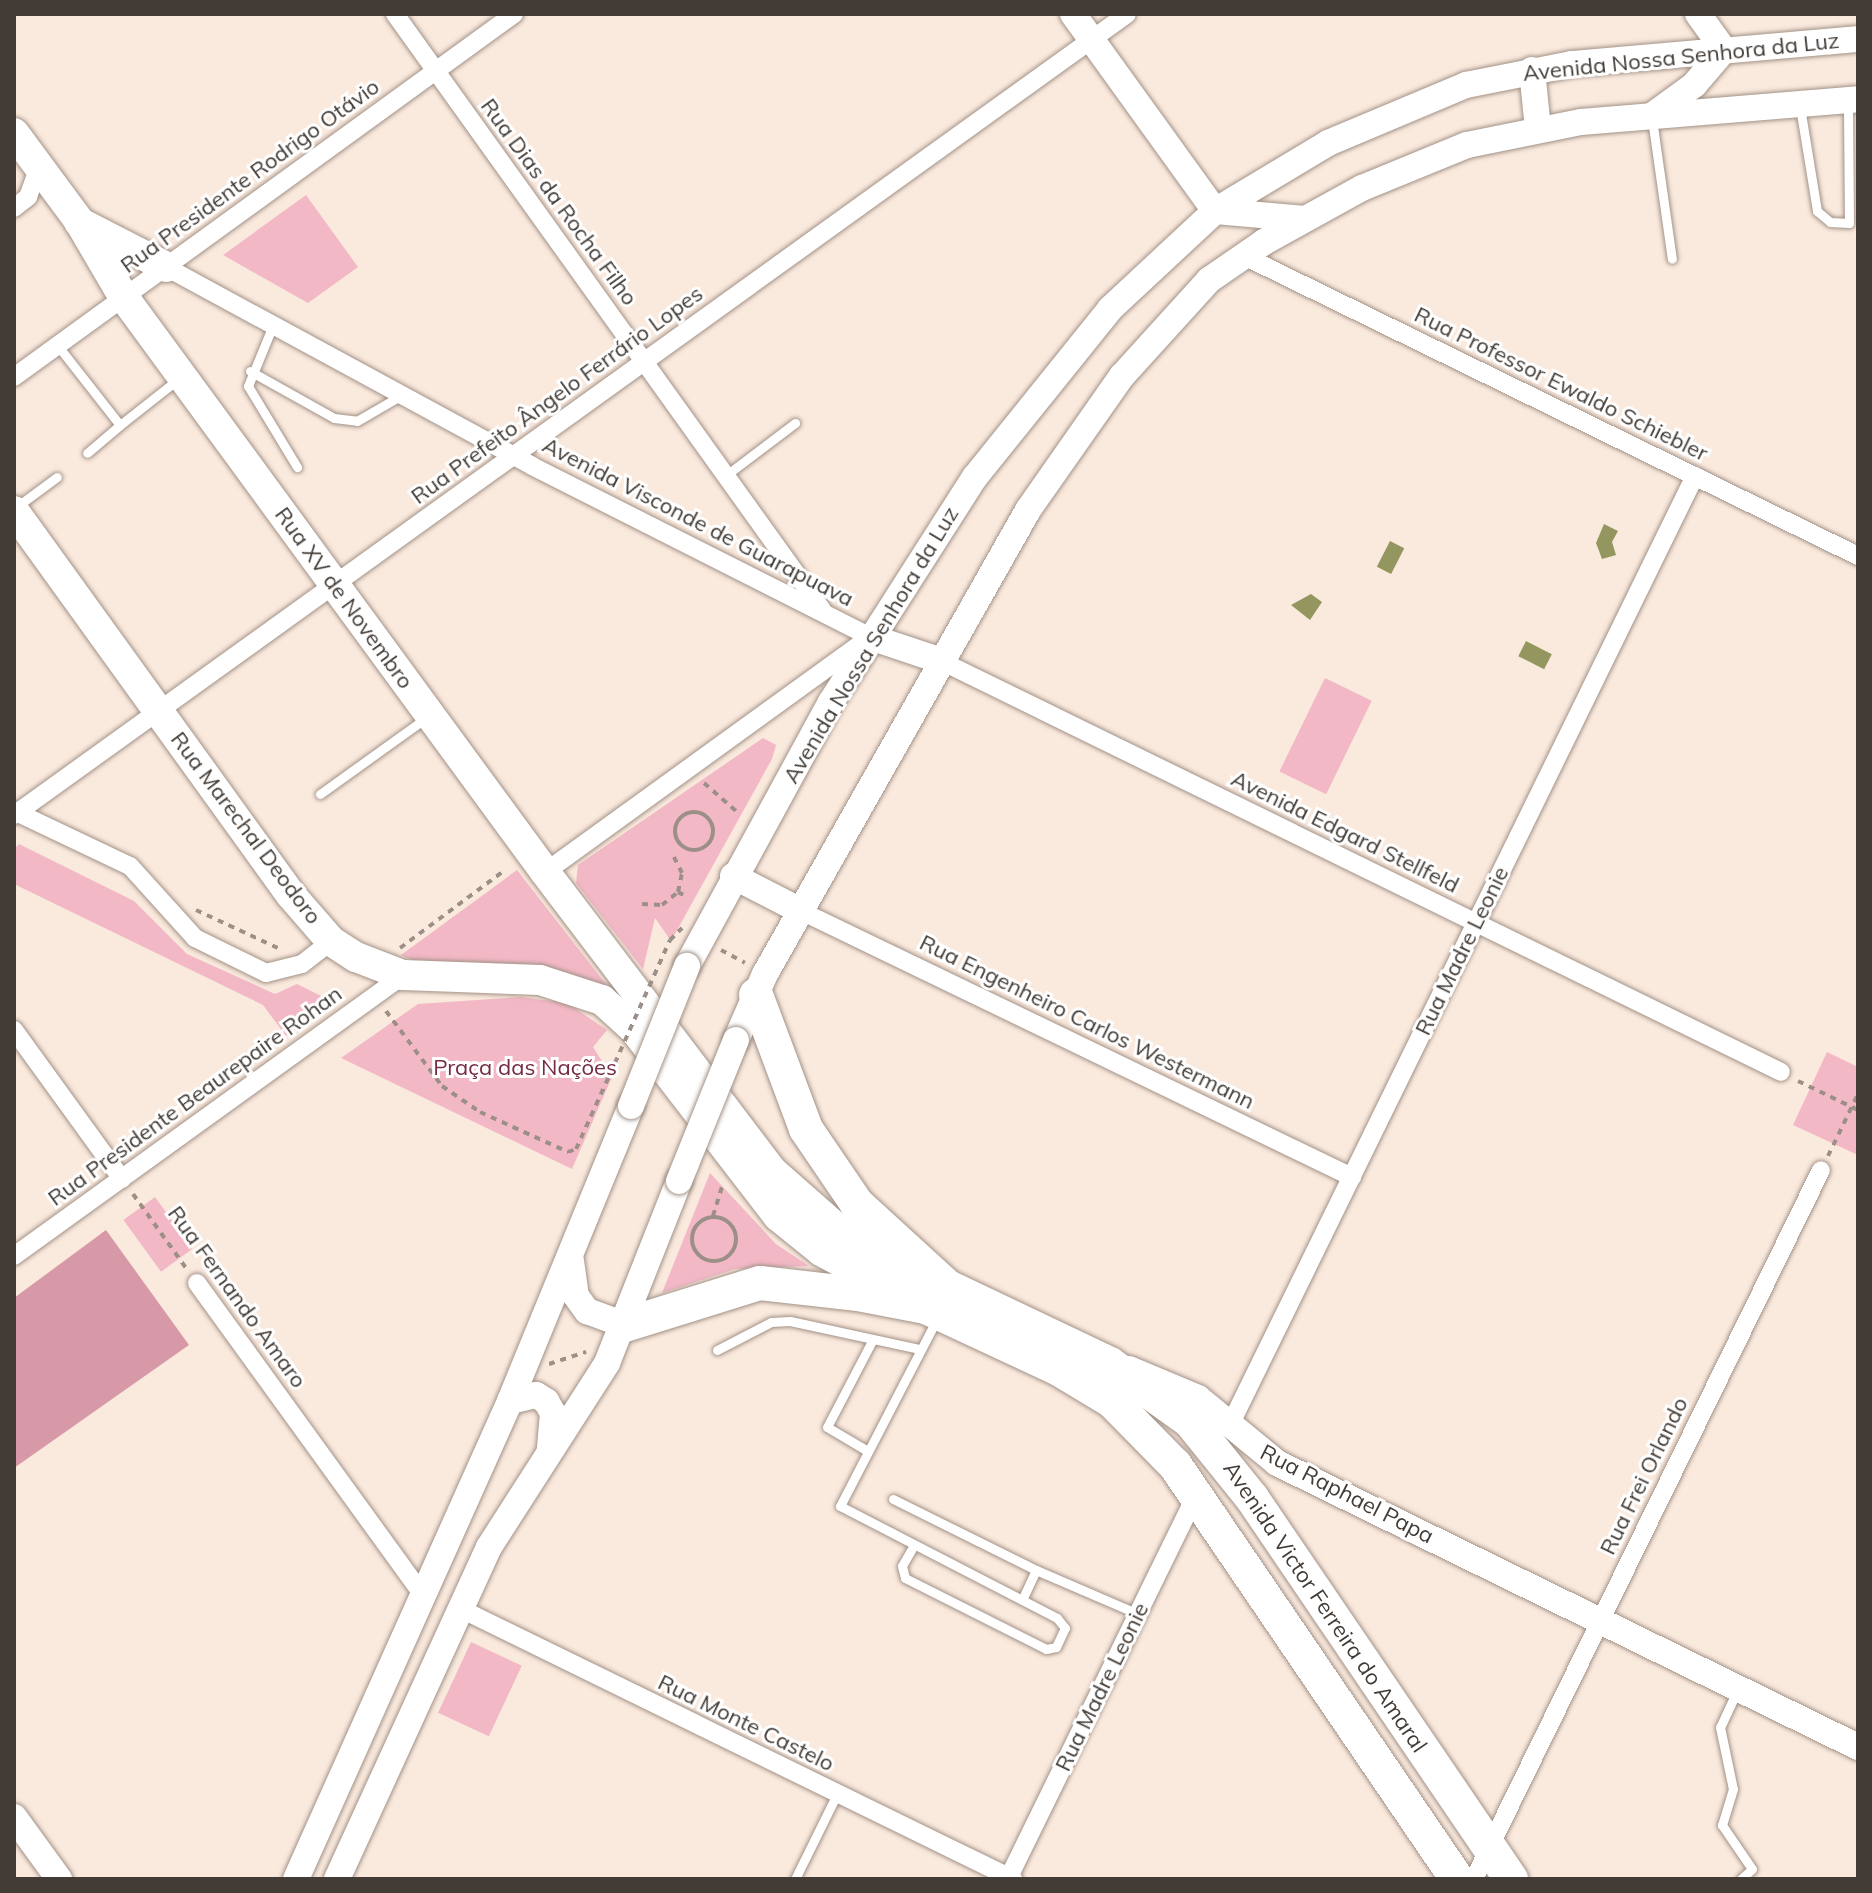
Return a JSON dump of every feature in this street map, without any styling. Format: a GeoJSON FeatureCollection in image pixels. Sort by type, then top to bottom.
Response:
{"type":"FeatureCollection","features":[{"type":"Feature","properties":{"kind":"highway"},"geometry":{"type":"LineString","coordinates":[[751,979],[787,1087],[831,1171],[889,1238],[938,1303]]}},
{"type":"Feature","properties":{"kind":"highway"},"geometry":{"type":"LineString","coordinates":[[625,1325],[760,1283],[938,1303]]}},
{"type":"Feature","properties":{"kind":"highway","name":"Rua Raphael Papa"},"geometry":{"type":"LineString","coordinates":[[938,1303],[1110,1364]]}},
{"type":"Feature","properties":{"kind":"highway","name":"Rua Raphael Papa"},"geometry":{"type":"LineString","coordinates":[[938,1303],[1112,1401]]}},
{"type":"Feature","properties":{"kind":"highway","name":"Avenida Victor Ferreira do Amaral"},"geometry":{"type":"LineString","coordinates":[[1110,1364],[1190,1421],[1252,1498],[1511,1879]]}},
{"type":"Feature","properties":{"kind":"highway","name":"Avenida Victor Ferreira do Amaral"},"geometry":{"type":"LineString","coordinates":[[1112,1401],[1158,1444],[1196,1495],[1457,1879]]}},
{"type":"Feature","properties":{"kind":"main road"},"geometry":{"type":"LineString","coordinates":[[1073,14],[1215,211],[1304,219]]}},
{"type":"Feature","properties":{"kind":"main road"},"geometry":{"type":"LineString","coordinates":[[1652,116],[1694,85],[1724,50],[1706,17]]}},
{"type":"Feature","properties":{"kind":"main road","name":"Avenida Nossa Senhora da Luz"},"geometry":{"type":"LineString","coordinates":[[296,1879],[421,1592],[510,1401],[687,966],[733,876],[870,637],[975,477],[1040,392],[1110,309],[1215,211],[1288,165],[1372,121],[1466,85],[1532,70],[1858,39]]}},
{"type":"Feature","properties":{"kind":"main road"},"geometry":{"type":"LineString","coordinates":[[1532,70],[1538,129]]}},
{"type":"Feature","properties":{"kind":"main road"},"geometry":{"type":"LineString","coordinates":[[337,1879],[489,1547],[595,1386],[625,1325],[736,1040],[751,979],[801,911],[939,660],[1047,479],[1093,414],[1185,303],[1242,255],[1304,219],[1430,157],[1538,129],[1853,99]]}},
{"type":"Feature","properties":{"kind":"main road","name":"Rua XV de Novembro"},"geometry":{"type":"LineString","coordinates":[[14,133],[79,221],[123,296],[545,872],[687,1055]]}},
{"type":"Feature","properties":{"kind":"main road"},"geometry":{"type":"LineString","coordinates":[[79,221],[166,267]]}},
{"type":"Feature","properties":{"kind":"main road","name":"Rua Marechal Deodoro"},"geometry":{"type":"LineString","coordinates":[[14,510],[291,895],[331,941],[356,957],[540,980],[579,989],[617,1011],[676,1085]]}},
{"type":"Feature","properties":{"kind":"main road"},"geometry":{"type":"LineString","coordinates":[[870,637],[939,660]]}},
{"type":"Feature","properties":{"kind":"main road"},"geometry":{"type":"LineString","coordinates":[[733,876],[801,911]]}},
{"type":"Feature","properties":{"kind":"main road","name":"Rua Raphael Papa"},"geometry":{"type":"LineString","coordinates":[[687,1055],[794,1196],[938,1303]]}},
{"type":"Feature","properties":{"kind":"main road","name":"Rua Raphael Papa"},"geometry":{"type":"LineString","coordinates":[[676,1085],[757,1194],[797,1233],[847,1266],[938,1303]]}},
{"type":"Feature","properties":{"kind":"main road"},"geometry":{"type":"LineString","coordinates":[[571,1257],[572,1282],[587,1311],[625,1325]]}},
{"type":"Feature","properties":{"kind":"main road","name":"Rua Raphael Papa"},"geometry":{"type":"LineString","coordinates":[[1110,1364],[1177,1386],[1272,1459],[1858,1747]]}},
{"type":"Feature","properties":{"kind":"main road"},"geometry":{"type":"LineString","coordinates":[[510,1401],[536,1395],[546,1401],[554,1427],[549,1458]]}},
{"type":"Feature","properties":{"kind":"main road"},"geometry":{"type":"LineString","coordinates":[[1252,1498],[1246,1487],[1251,1475],[1272,1459]]}},
{"type":"Feature","properties":{"kind":"main road"},"geometry":{"type":"LineString","coordinates":[[14,1817],[59,1879]]}},
{"type":"Feature","properties":{"kind":"street","name":"Rua Dias da Rocha Filho"},"geometry":{"type":"LineString","coordinates":[[395,14],[824,613]]}},
{"type":"Feature","properties":{"kind":"street","name":"Rua Presidente Rodrigo Otávio"},"geometry":{"type":"LineString","coordinates":[[14,377],[514,14]]}},
{"type":"Feature","properties":{"kind":"street","name":"Rua Prefeito Ângelo Ferrário Lopes"},"geometry":{"type":"LineString","coordinates":[[15,813],[1127,14]]}},
{"type":"Feature","properties":{"kind":"street"},"geometry":{"type":"LineString","coordinates":[[14,208],[28,197],[39,167]]}},
{"type":"Feature","properties":{"kind":"street","name":"Rua Professor Ewaldo Schiebler"},"geometry":{"type":"LineString","coordinates":[[1242,255],[1858,556]]}},
{"type":"Feature","properties":{"kind":"street","name":"Avenida Visconde de Guarapuava"},"geometry":{"type":"LineString","coordinates":[[166,267],[513,456],[870,637]]}},
{"type":"Feature","properties":{"kind":"street","name":"Rua Madre Leonie"},"geometry":{"type":"LineString","coordinates":[[1230,1425],[1695,476]]}},
{"type":"Feature","properties":{"kind":"street"},"geometry":{"type":"LineString","coordinates":[[545,872],[870,637]]}},
{"type":"Feature","properties":{"kind":"street","name":"Avenida Edgard Stellfeld"},"geometry":{"type":"LineString","coordinates":[[939,660],[1781,1072]]}},
{"type":"Feature","properties":{"kind":"street"},"geometry":{"type":"LineString","coordinates":[[15,813],[130,866],[195,938],[266,973],[302,964],[331,941]]}},
{"type":"Feature","properties":{"kind":"street","name":"Rua Engenheiro Carlos Westermann"},"geometry":{"type":"LineString","coordinates":[[801,911],[1352,1177]]}},
{"type":"Feature","properties":{"kind":"street","name":"Rua Presidente Beaurepaire Rohan"},"geometry":{"type":"LineString","coordinates":[[14,1256],[122,1179],[402,962]]}},
{"type":"Feature","properties":{"kind":"street"},"geometry":{"type":"LineString","coordinates":[[14,1030],[122,1179]]}},
{"type":"Feature","properties":{"kind":"street","name":"Rua Frei Orlando"},"geometry":{"type":"LineString","coordinates":[[1474,1879],[1821,1170]]}},
{"type":"Feature","properties":{"kind":"street","name":"Rua Fernando Amaro"},"geometry":{"type":"LineString","coordinates":[[197,1283],[421,1592]]}},
{"type":"Feature","properties":{"kind":"street","name":"Rua Madre Leonie"},"geometry":{"type":"LineString","coordinates":[[1010,1878],[1196,1495]]}},
{"type":"Feature","properties":{"kind":"street","name":"Rua Monte Castelo"},"geometry":{"type":"LineString","coordinates":[[459,1608],[1010,1878]]}},
{"type":"Feature","properties":{"kind":"lane"},"geometry":{"type":"LineString","coordinates":[[1799,104],[1817,211],[1830,222],[1854,223],[1853,99]]}},
{"type":"Feature","properties":{"kind":"lane"},"geometry":{"type":"LineString","coordinates":[[1652,116],[1672,259]]}},
{"type":"Feature","properties":{"kind":"lane"},"geometry":{"type":"LineString","coordinates":[[273,325],[250,371],[251,396],[297,467]]}},
{"type":"Feature","properties":{"kind":"lane"},"geometry":{"type":"LineString","coordinates":[[58,346],[120,425]]}},
{"type":"Feature","properties":{"kind":"lane"},"geometry":{"type":"LineString","coordinates":[[250,371],[334,418],[357,421],[401,395]]}},
{"type":"Feature","properties":{"kind":"lane"},"geometry":{"type":"LineString","coordinates":[[87,453],[182,376]]}},
{"type":"Feature","properties":{"kind":"lane"},"geometry":{"type":"LineString","coordinates":[[725,476],[795,423]]}},
{"type":"Feature","properties":{"kind":"lane"},"geometry":{"type":"LineString","coordinates":[[14,510],[57,477]]}},
{"type":"Feature","properties":{"kind":"lane"},"geometry":{"type":"LineString","coordinates":[[320,794],[430,715]]}},
{"type":"Feature","properties":{"kind":"lane"},"geometry":{"type":"LineString","coordinates":[[914,1545],[902,1566],[905,1578],[1052,1650],[1065,1628],[1063,1622],[840,1506],[920,1349],[938,1303]]}},
{"type":"Feature","properties":{"kind":"lane"},"geometry":{"type":"LineString","coordinates":[[717,1350],[771,1322],[920,1349]]}},
{"type":"Feature","properties":{"kind":"lane"},"geometry":{"type":"LineString","coordinates":[[866,1450],[827,1427],[873,1339]]}},
{"type":"Feature","properties":{"kind":"lane"},"geometry":{"type":"LineString","coordinates":[[893,1499],[1036,1570],[1138,1614]]}},
{"type":"Feature","properties":{"kind":"lane"},"geometry":{"type":"LineString","coordinates":[[1022,1600],[1036,1570]]}},
{"type":"Feature","properties":{"kind":"lane"},"geometry":{"type":"LineString","coordinates":[[1739,1688],[1720,1727],[1733,1789],[1722,1825],[1752,1869],[1741,1879]]}},
{"type":"Feature","properties":{"kind":"lane"},"geometry":{"type":"LineString","coordinates":[[795,1879],[837,1794]]}},
{"type":"Feature","properties":{"kind":"path"},"geometry":{"type":"LineString","coordinates":[[704,783],[736,811]]}},
{"type":"Feature","properties":{"kind":"path"},"geometry":{"type":"LineString","coordinates":[[692,812],[705,816],[712,826],[712,839],[697,850],[686,848],[677,840],[677,822],[692,812]]}},
{"type":"Feature","properties":{"kind":"path"},"geometry":{"type":"LineString","coordinates":[[712,839],[718,843]]}},
{"type":"Feature","properties":{"kind":"path"},"geometry":{"type":"LineString","coordinates":[[642,904],[662,905],[678,892],[682,873],[673,855]]}},
{"type":"Feature","properties":{"kind":"path"},"geometry":{"type":"LineString","coordinates":[[402,962],[505,870]]}},
{"type":"Feature","properties":{"kind":"path"},"geometry":{"type":"LineString","coordinates":[[678,892],[687,897]]}},
{"type":"Feature","properties":{"kind":"path"},"geometry":{"type":"LineString","coordinates":[[194,909],[295,956]]}},
{"type":"Feature","properties":{"kind":"path"},"geometry":{"type":"LineString","coordinates":[[393,1017],[442,1086],[480,1112],[568,1152],[576,1149],[670,940],[680,928]]}},
{"type":"Feature","properties":{"kind":"path"},"geometry":{"type":"LineString","coordinates":[[711,944],[751,979]]}},
{"type":"Feature","properties":{"kind":"path"},"geometry":{"type":"LineString","coordinates":[[1781,1072],[1858,1110]]}},
{"type":"Feature","properties":{"kind":"path"},"geometry":{"type":"LineString","coordinates":[[1821,1170],[1858,1094]]}},
{"type":"Feature","properties":{"kind":"path","name":"Rua Fernando Amaro"},"geometry":{"type":"LineString","coordinates":[[122,1179],[197,1283]]}},
{"type":"Feature","properties":{"kind":"path"},"geometry":{"type":"LineString","coordinates":[[713,1216],[723,1182]]}},
{"type":"Feature","properties":{"kind":"path"},"geometry":{"type":"LineString","coordinates":[[713,1216],[732,1227],[736,1241],[730,1254],[718,1261],[703,1258],[693,1248],[692,1233],[700,1221],[713,1216]]}},
{"type":"Feature","properties":{"kind":"path"},"geometry":{"type":"LineString","coordinates":[[681,1229],[692,1233]]}},
{"type":"Feature","properties":{"kind":"path"},"geometry":{"type":"LineString","coordinates":[[545,1365],[586,1352]]}},
{"type":"Feature","properties":{"kind":"green space"},"geometry":{"type":"Polygon","coordinates":[[[306,195],[358,267],[308,303],[223,255],[306,195]]]}},
{"type":"Feature","properties":{"kind":"green space"},"geometry":{"type":"Polygon","coordinates":[[[1325,678],[1372,701],[1326,794],[1279,771],[1325,678]]]}},
{"type":"Feature","properties":{"kind":"green space"},"geometry":{"type":"Polygon","coordinates":[[[763,738],[776,745],[772,759],[671,941],[655,918],[643,969],[576,883],[578,865],[763,738]]]}},
{"type":"Feature","properties":{"kind":"green space"},"geometry":{"type":"Polygon","coordinates":[[[19,844],[134,901],[187,954],[275,994],[297,984],[333,1002],[286,1036],[263,1005],[14,884],[14,849],[19,844]]]}},
{"type":"Feature","properties":{"kind":"green space"},"geometry":{"type":"Polygon","coordinates":[[[517,870],[608,987],[542,966],[417,962],[401,955],[517,870]]]}},
{"type":"Feature","properties":{"kind":"green space","name":"Praça das Nações"},"geometry":{"type":"Polygon","coordinates":[[[520,997],[567,1003],[607,1030],[593,1047],[612,1077],[572,1169],[341,1058],[418,1004],[520,997]]]}},
{"type":"Feature","properties":{"kind":"green space"},"geometry":{"type":"Polygon","coordinates":[[[1827,1052],[1858,1067],[1858,1155],[1793,1125],[1827,1052]]]}},
{"type":"Feature","properties":{"kind":"green space"},"geometry":{"type":"Polygon","coordinates":[[[710,1173],[776,1244],[809,1266],[735,1269],[662,1293],[710,1173]]]}},
{"type":"Feature","properties":{"kind":"green space"},"geometry":{"type":"Polygon","coordinates":[[[155,1197],[193,1249],[161,1272],[123,1220],[155,1197]]]}},
{"type":"Feature","properties":{"kind":"green space"},"geometry":{"type":"Polygon","coordinates":[[[471,1642],[522,1666],[489,1736],[438,1713],[471,1642]]]}},
{"type":"Feature","properties":{"kind":"shaded area"},"geometry":{"type":"Polygon","coordinates":[[[1604,524],[1618,531],[1612,542],[1616,555],[1602,559],[1596,543],[1604,524]]]}},
{"type":"Feature","properties":{"kind":"shaded area"},"geometry":{"type":"Polygon","coordinates":[[[1390,541],[1404,548],[1391,574],[1377,567],[1390,541]]]}},
{"type":"Feature","properties":{"kind":"shaded area"},"geometry":{"type":"Polygon","coordinates":[[[1311,594],[1322,602],[1310,620],[1291,605],[1311,594]]]}},
{"type":"Feature","properties":{"kind":"shaded area"},"geometry":{"type":"Polygon","coordinates":[[[1526,641],[1552,654],[1544,669],[1518,656],[1526,641]]]}},
{"type":"Feature","properties":{"kind":"shaded area"},"geometry":{"type":"Polygon","coordinates":[[[106,1230],[189,1345],[14,1468],[14,1298],[106,1230]]]}}]}
